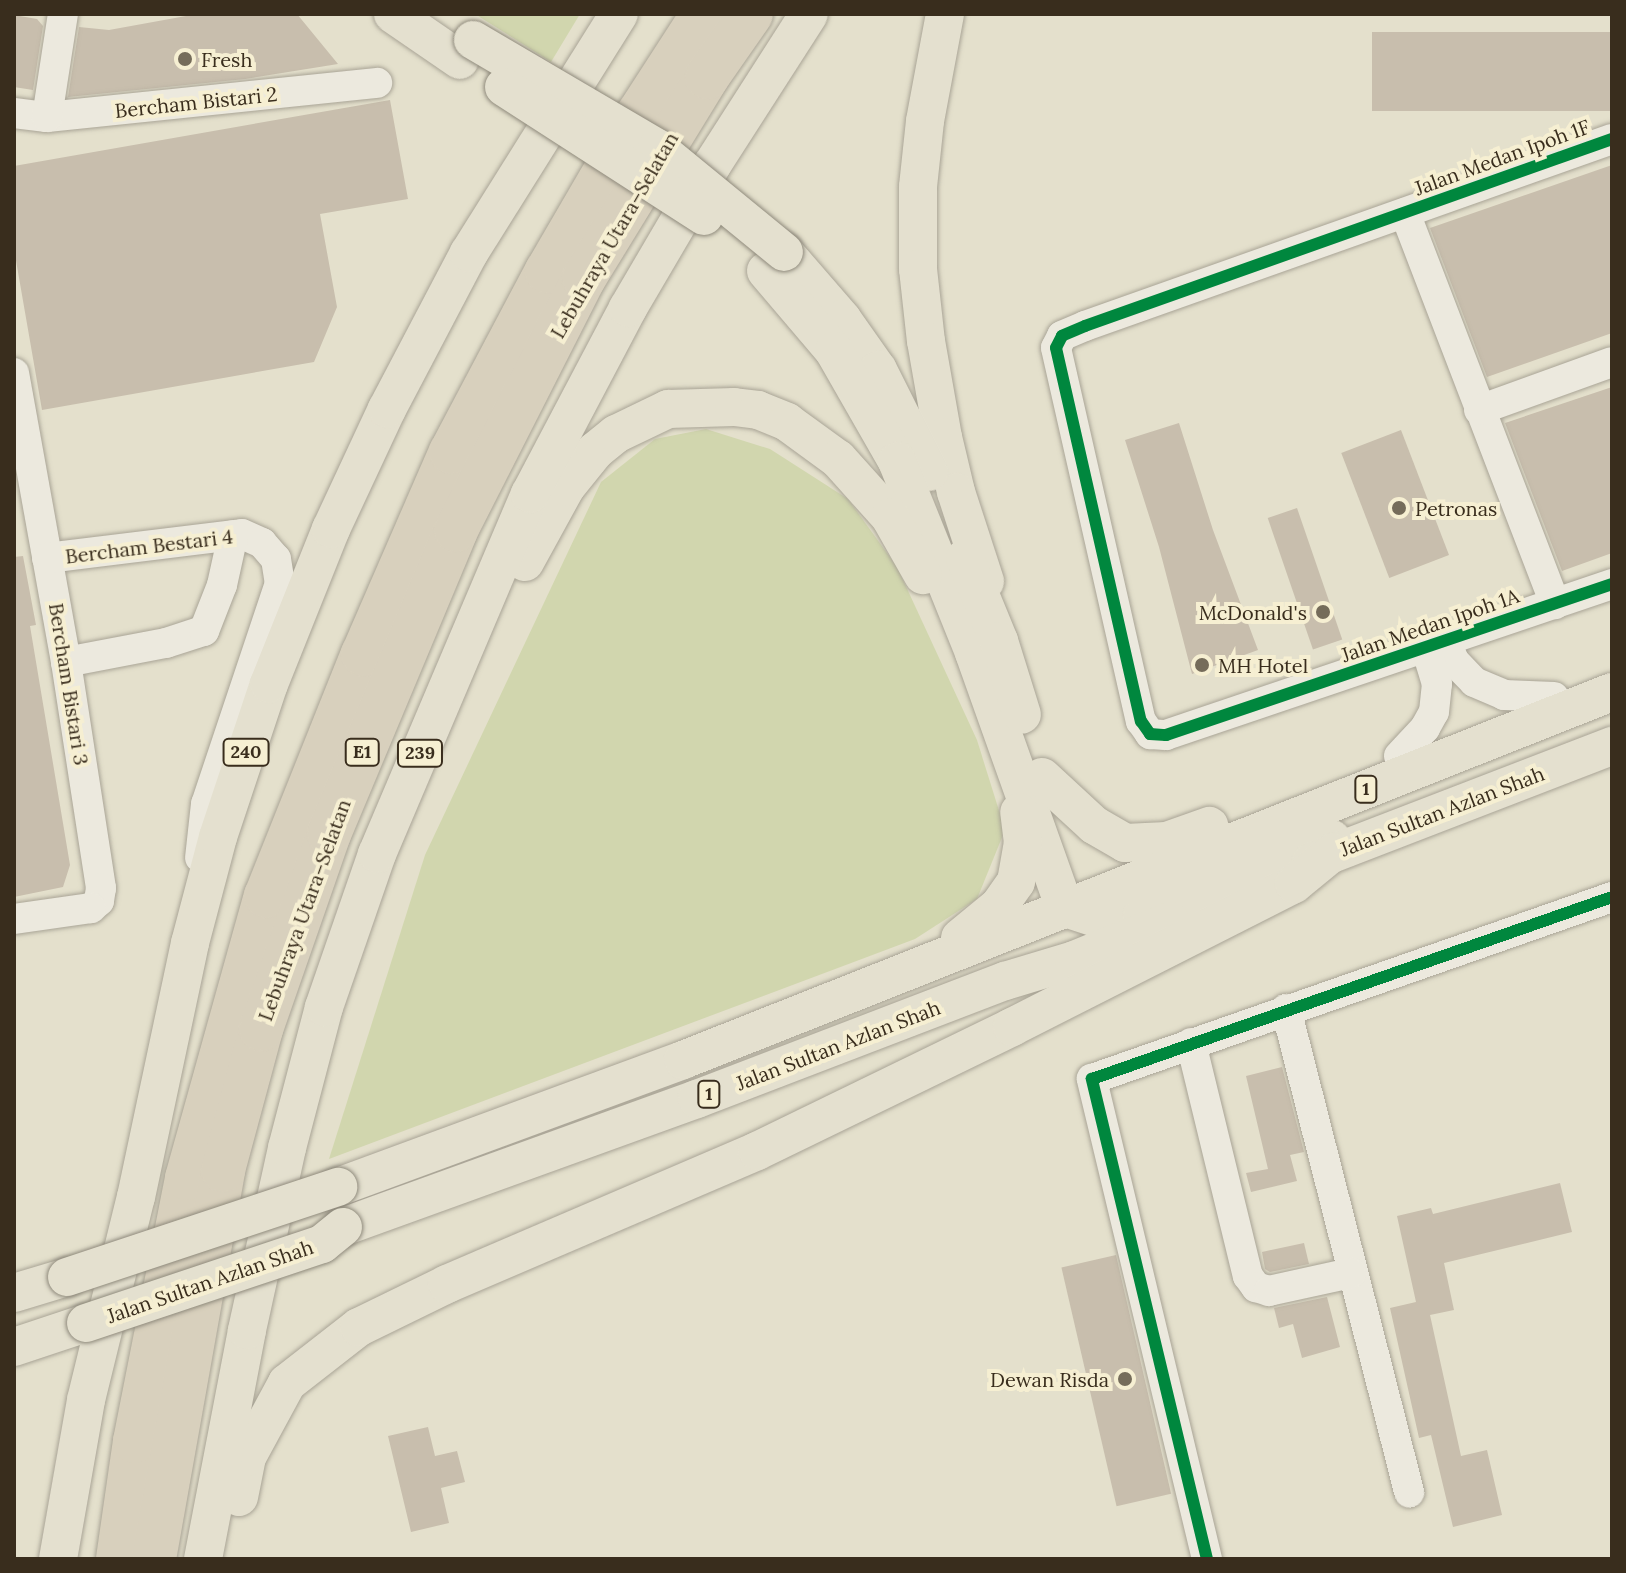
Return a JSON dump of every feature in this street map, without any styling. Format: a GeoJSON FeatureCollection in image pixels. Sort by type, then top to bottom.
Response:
{"type":"FeatureCollection","features":[{"type":"Feature","properties":{"kind":"highway","name":"Lebuhraya Utara–Selatan"},"geometry":{"type":"LineString","coordinates":[[118,1559],[135,1441],[187,1178],[266,896],[363,654],[451,452],[547,271],[639,113],[703,14]]}},
{"type":"Feature","properties":{"kind":"highway","name":"Lebuhraya Utara–Selatan"},"geometry":{"type":"LineString","coordinates":[[154,1559],[223,1170],[261,1029],[329,834],[456,530],[577,292],[707,77],[751,14]]}},
{"type":"Feature","properties":{"kind":"main road"},"geometry":{"type":"LineString","coordinates":[[393,14],[657,148],[775,262],[842,319],[903,414],[1028,773],[1096,905],[1142,916],[1612,729]]}},
{"type":"Feature","properties":{"kind":"main road"},"geometry":{"type":"LineString","coordinates":[[435,14],[467,50]]}},
{"type":"Feature","properties":{"kind":"main road","name":"240"},"geometry":{"type":"LineString","coordinates":[[58,1559],[86,1400],[136,1197],[190,943],[218,837],[269,684],[331,529],[387,409],[469,253],[619,14]]}},
{"type":"Feature","properties":{"kind":"main road","name":"239"},"geometry":{"type":"LineString","coordinates":[[203,1559],[247,1330],[287,1148],[324,1007],[377,854],[530,494],[628,308],[712,165],[809,14]]}},
{"type":"Feature","properties":{"kind":"main road"},"geometry":{"type":"LineString","coordinates":[[945,14],[925,121],[918,187],[918,269],[926,341],[943,437],[960,505],[996,612],[986,647]]}},
{"type":"Feature","properties":{"kind":"main road"},"geometry":{"type":"LineString","coordinates":[[377,854],[430,765],[528,555],[566,487],[595,451],[616,434],[668,409],[701,406],[758,410],[814,438],[864,485],[890,517],[952,632],[986,647]]}},
{"type":"Feature","properties":{"kind":"main road"},"geometry":{"type":"LineString","coordinates":[[1028,773],[1108,836],[1125,843],[1142,845],[1167,841],[1399,756],[1612,673]]}},
{"type":"Feature","properties":{"kind":"main road","name":"Jalan Sultan Azlan Shah"},"geometry":{"type":"LineString","coordinates":[[14,1347],[79,1303],[338,1187],[683,1060],[917,965],[1096,905],[1612,692]]}},
{"type":"Feature","properties":{"kind":"main road","name":"Jalan Sultan Azlan Shah"},"geometry":{"type":"LineString","coordinates":[[14,1293],[79,1303],[322,1244],[343,1227],[697,1099],[1005,981],[1109,946],[1333,852],[1612,746]]}},
{"type":"Feature","properties":{"kind":"main road"},"geometry":{"type":"LineString","coordinates":[[917,965],[975,928],[999,906],[1016,882],[1023,843],[1028,773]]}},
{"type":"Feature","properties":{"kind":"main road"},"geometry":{"type":"LineString","coordinates":[[228,1559],[247,1457],[269,1413],[287,1383],[359,1327],[447,1284],[757,1151],[1012,1027],[1294,884],[1333,852]]}},
{"type":"Feature","properties":{"kind":"main road"},"geometry":{"type":"LineString","coordinates":[[1005,981],[1064,940],[1096,905]]}},
{"type":"Feature","properties":{"kind":"main road"},"geometry":{"type":"LineString","coordinates":[[14,1329],[79,1303]]}},
{"type":"Feature","properties":{"kind":"street"},"geometry":{"type":"LineString","coordinates":[[47,117],[63,14]]}},
{"type":"Feature","properties":{"kind":"street","name":"Bercham Bistari 2"},"geometry":{"type":"LineString","coordinates":[[14,113],[47,117],[377,83]]}},
{"type":"Feature","properties":{"kind":"street","name":"Jalan Medan Ipoh 1F"},"geometry":{"type":"LineString","coordinates":[[1555,604],[1405,213],[1612,139]]}},
{"type":"Feature","properties":{"kind":"street","name":"Jalan Medan Ipoh 1A"},"geometry":{"type":"LineString","coordinates":[[1405,213],[1265,259],[1062,336],[1056,348],[1144,728],[1150,734],[1166,735],[1612,584]]}},
{"type":"Feature","properties":{"kind":"street"},"geometry":{"type":"LineString","coordinates":[[1479,410],[1612,362]]}},
{"type":"Feature","properties":{"kind":"street","name":"Bercham Bistari 3"},"geometry":{"type":"LineString","coordinates":[[14,373],[66,662],[101,888],[99,901],[91,908],[14,919]]}},
{"type":"Feature","properties":{"kind":"street","name":"Bercham Bestari 4"},"geometry":{"type":"LineString","coordinates":[[47,558],[242,534],[262,543],[276,559],[280,583],[206,804],[190,943]]}},
{"type":"Feature","properties":{"kind":"street"},"geometry":{"type":"LineString","coordinates":[[66,662],[166,643],[204,631],[222,585],[233,535]]}},
{"type":"Feature","properties":{"kind":"street"},"geometry":{"type":"LineString","coordinates":[[1436,644],[1474,682],[1504,695],[1554,697]]}},
{"type":"Feature","properties":{"kind":"street"},"geometry":{"type":"LineString","coordinates":[[1399,756],[1425,728],[1434,712],[1436,644]]}},
{"type":"Feature","properties":{"kind":"street"},"geometry":{"type":"LineString","coordinates":[[1207,1559],[1092,1079],[1612,897]]}},
{"type":"Feature","properties":{"kind":"street"},"geometry":{"type":"LineString","coordinates":[[1286,1009],[1409,1493]]}},
{"type":"Feature","properties":{"kind":"street"},"geometry":{"type":"LineString","coordinates":[[1191,1043],[1248,1276],[1256,1287],[1269,1291],[1351,1273]]}},
{"type":"Feature","properties":{"kind":"green space"},"geometry":{"type":"Polygon","coordinates":[[[475,14],[580,14],[551,62],[475,14]]]}},
{"type":"Feature","properties":{"kind":"green space"},"geometry":{"type":"Polygon","coordinates":[[[706,429],[770,449],[848,499],[897,567],[977,740],[1005,830],[977,899],[915,939],[329,1159],[425,855],[601,482],[655,439],[706,429]]]}},
{"type":"Feature","properties":{"kind":"building"},"geometry":{"type":"Polygon","coordinates":[[[197,14],[297,14],[338,64],[245,79],[68,97],[79,27],[109,30],[197,14]]]}},
{"type":"Feature","properties":{"kind":"building"},"geometry":{"type":"Polygon","coordinates":[[[14,15],[37,19],[43,26],[33,90],[14,87],[14,15]]]}},
{"type":"Feature","properties":{"kind":"building"},"geometry":{"type":"Polygon","coordinates":[[[1372,32],[1612,32],[1612,111],[1372,111],[1372,32]]]}},
{"type":"Feature","properties":{"kind":"building"},"geometry":{"type":"Polygon","coordinates":[[[390,100],[408,199],[320,214],[337,307],[314,362],[42,410],[14,249],[14,166],[390,100]]]}},
{"type":"Feature","properties":{"kind":"building"},"geometry":{"type":"Polygon","coordinates":[[[1612,165],[1612,333],[1487,377],[1430,228],[1612,165]]]}},
{"type":"Feature","properties":{"kind":"building"},"geometry":{"type":"Polygon","coordinates":[[[1612,387],[1612,553],[1562,571],[1505,423],[1612,387]]]}},
{"type":"Feature","properties":{"kind":"building"},"geometry":{"type":"Polygon","coordinates":[[[1179,423],[1213,530],[1258,650],[1192,674],[1159,547],[1125,440],[1179,423]]]}},
{"type":"Feature","properties":{"kind":"building"},"geometry":{"type":"Polygon","coordinates":[[[1401,430],[1449,555],[1389,578],[1341,453],[1401,430]]]}},
{"type":"Feature","properties":{"kind":"building"},"geometry":{"type":"Polygon","coordinates":[[[1297,508],[1342,639],[1313,650],[1268,518],[1297,508]]]}},
{"type":"Feature","properties":{"kind":"building"},"geometry":{"type":"Polygon","coordinates":[[[23,556],[36,625],[30,626],[70,865],[63,887],[14,897],[14,557],[23,556]]]}},
{"type":"Feature","properties":{"kind":"building"},"geometry":{"type":"Polygon","coordinates":[[[1282,1067],[1304,1152],[1290,1155],[1297,1181],[1251,1192],[1246,1173],[1268,1169],[1246,1076],[1282,1067]]]}},
{"type":"Feature","properties":{"kind":"building"},"geometry":{"type":"Polygon","coordinates":[[[1560,1183],[1572,1232],[1444,1263],[1454,1310],[1430,1315],[1461,1456],[1487,1450],[1502,1515],[1453,1527],[1431,1435],[1419,1438],[1390,1308],[1416,1302],[1397,1216],[1431,1208],[1433,1214],[1560,1183]]]}},
{"type":"Feature","properties":{"kind":"building"},"geometry":{"type":"Polygon","coordinates":[[[1304,1243],[1309,1264],[1270,1272],[1265,1269],[1262,1252],[1304,1243]]]}},
{"type":"Feature","properties":{"kind":"building","name":"Dewan Risda"},"geometry":{"type":"Polygon","coordinates":[[[1116,1255],[1171,1494],[1117,1506],[1061,1268],[1116,1255]]]}},
{"type":"Feature","properties":{"kind":"building"},"geometry":{"type":"Polygon","coordinates":[[[1327,1297],[1340,1347],[1302,1358],[1293,1324],[1279,1328],[1274,1308],[1327,1297]]]}},
{"type":"Feature","properties":{"kind":"building"},"geometry":{"type":"Polygon","coordinates":[[[428,1427],[435,1456],[457,1451],[465,1482],[441,1488],[449,1523],[411,1532],[388,1436],[428,1427]]]}},
{"type":"Feature","properties":{"kind":"cycle path"},"geometry":{"type":"LineString","coordinates":[[1612,139],[1085,326],[1062,336],[1056,348],[1141,721],[1150,734],[1166,735],[1612,584]]}},
{"type":"Feature","properties":{"kind":"cycle path"},"geometry":{"type":"LineString","coordinates":[[1207,1559],[1092,1079],[1612,897]]}},
{"type":"Feature","properties":{"kind":"place","name":"Fresh"},"geometry":{"type":"Point","coordinates":[185,59]}},
{"type":"Feature","properties":{"kind":"place","name":"Petronas"},"geometry":{"type":"Point","coordinates":[1399,508]}},
{"type":"Feature","properties":{"kind":"place","name":"McDonald's"},"geometry":{"type":"Point","coordinates":[1323,612]}},
{"type":"Feature","properties":{"kind":"place","name":"MH Hotel"},"geometry":{"type":"Point","coordinates":[1202,665]}},
{"type":"Feature","properties":{"kind":"place","name":"Dewan Risda"},"geometry":{"type":"Point","coordinates":[1125,1379]}}]}
